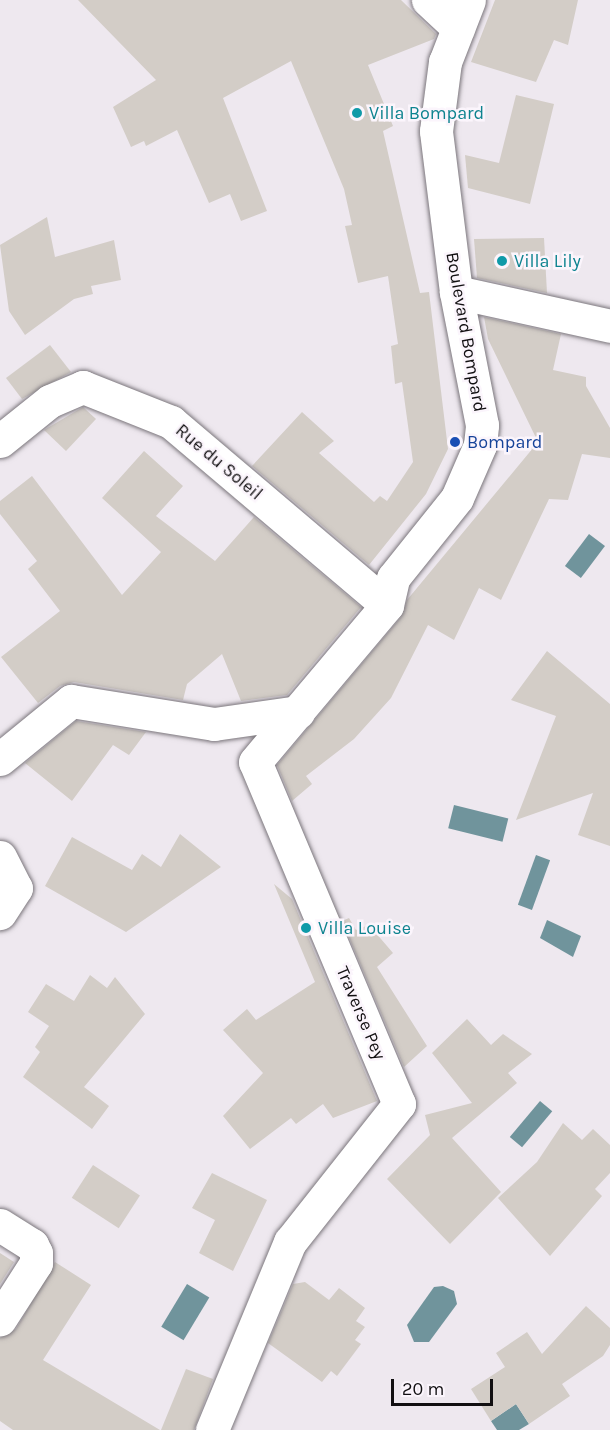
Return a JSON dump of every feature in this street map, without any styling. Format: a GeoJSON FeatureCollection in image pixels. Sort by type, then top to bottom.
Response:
{"type":"FeatureCollection","features":[{"type":"Feature","properties":{"kind":"street"},"geometry":{"type":"LineString","coordinates":[[428,0],[464,14]]}},
{"type":"Feature","properties":{"kind":"street","name":"Boulevard Bompard"},"geometry":{"type":"LineString","coordinates":[[387,605],[393,578],[457,498],[480,445],[482,425],[456,292],[436,131],[445,62],[464,14]]}},
{"type":"Feature","properties":{"kind":"street"},"geometry":{"type":"LineString","coordinates":[[456,292],[610,326]]}},
{"type":"Feature","properties":{"kind":"street","name":"Rue du Soleil"},"geometry":{"type":"LineString","coordinates":[[0,441],[50,401],[83,387],[171,422],[387,605]]}},
{"type":"Feature","properties":{"kind":"street","name":"Traverse Pey"},"geometry":{"type":"LineString","coordinates":[[212,1430],[290,1242],[399,1104],[255,762],[387,605]]}},
{"type":"Feature","properties":{"kind":"street"},"geometry":{"type":"LineString","coordinates":[[0,759],[71,701],[214,723],[298,712]]}},
{"type":"Feature","properties":{"kind":"street"},"geometry":{"type":"LineString","coordinates":[[0,857],[16,888],[0,913]]}},
{"type":"Feature","properties":{"kind":"street"},"geometry":{"type":"LineString","coordinates":[[0,1225],[36,1253],[36,1263],[0,1319]]}},
{"type":"Feature","properties":{"kind":"water"},"geometry":{"type":"Polygon","coordinates":[[[589,534],[605,546],[581,578],[565,566],[589,534]]]}},
{"type":"Feature","properties":{"kind":"water"},"geometry":{"type":"Polygon","coordinates":[[[454,805],[508,819],[503,842],[448,828],[454,805]]]}},
{"type":"Feature","properties":{"kind":"water"},"geometry":{"type":"Polygon","coordinates":[[[536,855],[550,860],[532,910],[518,905],[536,855]]]}},
{"type":"Feature","properties":{"kind":"water"},"geometry":{"type":"Polygon","coordinates":[[[547,920],[581,936],[573,957],[540,938],[547,920]]]}},
{"type":"Feature","properties":{"kind":"water"},"geometry":{"type":"Polygon","coordinates":[[[540,1101],[552,1111],[522,1147],[510,1137],[540,1101]]]}},
{"type":"Feature","properties":{"kind":"water"},"geometry":{"type":"Polygon","coordinates":[[[187,1284],[209,1297],[184,1340],[161,1327],[187,1284]]]}},
{"type":"Feature","properties":{"kind":"water"},"geometry":{"type":"Polygon","coordinates":[[[443,1286],[454,1291],[457,1304],[429,1342],[414,1342],[407,1325],[434,1287],[443,1286]]]}},
{"type":"Feature","properties":{"kind":"water"},"geometry":{"type":"Polygon","coordinates":[[[516,1404],[529,1424],[519,1430],[497,1430],[491,1421],[516,1404]]]}},
{"type":"Feature","properties":{"kind":"building"},"geometry":{"type":"Polygon","coordinates":[[[78,0],[401,0],[436,34],[434,39],[368,65],[393,126],[383,131],[420,293],[429,292],[448,449],[426,494],[369,565],[252,466],[302,412],[334,441],[319,453],[374,502],[380,496],[387,501],[413,462],[402,382],[395,384],[391,346],[398,344],[388,276],[358,283],[345,226],[352,225],[344,189],[291,61],[223,98],[267,211],[241,221],[230,194],[209,203],[177,130],[146,146],[144,141],[131,147],[113,107],[156,80],[78,0]]]}},
{"type":"Feature","properties":{"kind":"building"},"geometry":{"type":"Polygon","coordinates":[[[495,0],[578,0],[568,45],[554,40],[536,82],[471,62],[495,0]]]}},
{"type":"Feature","properties":{"kind":"building"},"geometry":{"type":"Polygon","coordinates":[[[516,95],[554,104],[530,204],[468,188],[465,155],[499,163],[516,95]]]}},
{"type":"Feature","properties":{"kind":"building"},"geometry":{"type":"Polygon","coordinates":[[[47,217],[55,257],[114,240],[121,280],[91,286],[93,294],[74,299],[25,335],[9,311],[0,245],[47,217]]]}},
{"type":"Feature","properties":{"kind":"building","name":"Villa Lily"},"geometry":{"type":"Polygon","coordinates":[[[544,238],[547,293],[477,278],[474,239],[544,238]]]}},
{"type":"Feature","properties":{"kind":"building"},"geometry":{"type":"Polygon","coordinates":[[[484,317],[561,334],[553,370],[586,377],[586,386],[610,428],[610,458],[582,454],[568,500],[549,499],[501,600],[479,588],[454,640],[428,625],[391,698],[354,739],[306,776],[312,784],[292,801],[277,765],[401,617],[407,600],[538,442],[488,339],[484,317]]]}},
{"type":"Feature","properties":{"kind":"building"},"geometry":{"type":"Polygon","coordinates":[[[50,345],[71,372],[22,399],[6,378],[50,345]]]}},
{"type":"Feature","properties":{"kind":"building"},"geometry":{"type":"Polygon","coordinates":[[[83,407],[96,419],[66,451],[44,430],[83,407]]]}},
{"type":"Feature","properties":{"kind":"building"},"geometry":{"type":"Polygon","coordinates":[[[144,451],[183,486],[156,516],[215,561],[254,517],[361,607],[287,695],[241,701],[222,654],[187,684],[183,700],[74,682],[60,686],[38,703],[1,657],[60,611],[28,569],[37,561],[0,514],[0,501],[32,476],[122,595],[161,552],[102,498],[144,451]]]}},
{"type":"Feature","properties":{"kind":"building"},"geometry":{"type":"Polygon","coordinates":[[[547,651],[610,704],[610,846],[578,835],[593,793],[516,820],[556,716],[511,700],[547,651]]]}},
{"type":"Feature","properties":{"kind":"building"},"geometry":{"type":"Polygon","coordinates":[[[76,721],[146,732],[129,755],[113,745],[72,801],[25,763],[76,721]]]}},
{"type":"Feature","properties":{"kind":"building"},"geometry":{"type":"Polygon","coordinates":[[[180,834],[221,867],[126,932],[45,886],[72,837],[132,870],[142,854],[161,867],[180,834]]]}},
{"type":"Feature","properties":{"kind":"building"},"geometry":{"type":"Polygon","coordinates":[[[274,884],[292,899],[377,1101],[333,1118],[323,1104],[296,1124],[291,1118],[250,1149],[223,1116],[263,1073],[223,1030],[247,1009],[256,1020],[315,982],[274,884]]]}},
{"type":"Feature","properties":{"kind":"building"},"geometry":{"type":"Polygon","coordinates":[[[349,918],[356,930],[369,925],[393,953],[377,967],[427,1046],[404,1067],[342,921],[349,918]]]}},
{"type":"Feature","properties":{"kind":"building"},"geometry":{"type":"Polygon","coordinates":[[[90,975],[107,988],[115,977],[145,1014],[84,1087],[109,1106],[92,1129],[23,1077],[40,1052],[35,1047],[49,1026],[28,1012],[46,984],[74,1001],[90,975]]]}},
{"type":"Feature","properties":{"kind":"building"},"geometry":{"type":"Polygon","coordinates":[[[467,1019],[491,1045],[503,1034],[532,1054],[508,1073],[517,1083],[452,1138],[501,1192],[450,1244],[387,1179],[430,1135],[425,1115],[472,1103],[432,1053],[467,1019]]]}},
{"type":"Feature","properties":{"kind":"building"},"geometry":{"type":"Polygon","coordinates":[[[563,1123],[582,1140],[593,1129],[610,1145],[610,1173],[595,1189],[602,1196],[550,1256],[498,1198],[537,1162],[563,1123]]]}},
{"type":"Feature","properties":{"kind":"building"},"geometry":{"type":"Polygon","coordinates":[[[93,1165],[140,1195],[119,1228],[72,1198],[93,1165]]]}},
{"type":"Feature","properties":{"kind":"building"},"geometry":{"type":"Polygon","coordinates":[[[212,1173],[267,1200],[233,1271],[199,1253],[215,1220],[192,1208],[212,1173]]]}},
{"type":"Feature","properties":{"kind":"building"},"geometry":{"type":"Polygon","coordinates":[[[0,1253],[14,1262],[0,1284],[0,1253]]]}},
{"type":"Feature","properties":{"kind":"building"},"geometry":{"type":"Polygon","coordinates":[[[55,1262],[91,1285],[43,1360],[160,1430],[13,1430],[0,1421],[0,1338],[16,1329],[55,1262]]]}},
{"type":"Feature","properties":{"kind":"building"},"geometry":{"type":"Polygon","coordinates":[[[305,1282],[329,1300],[339,1288],[365,1308],[356,1321],[365,1327],[355,1340],[361,1344],[337,1376],[331,1371],[322,1382],[268,1343],[293,1284],[305,1282]]]}},
{"type":"Feature","properties":{"kind":"building"},"geometry":{"type":"Polygon","coordinates":[[[586,1306],[610,1328],[610,1345],[603,1356],[562,1384],[570,1396],[529,1424],[516,1404],[491,1421],[471,1389],[505,1367],[496,1353],[527,1332],[542,1354],[586,1306]]]}},
{"type":"Feature","properties":{"kind":"building"},"geometry":{"type":"Polygon","coordinates":[[[186,1369],[213,1379],[194,1430],[161,1430],[186,1369]]]}},
{"type":"Feature","properties":{"kind":"place","name":"Villa Bompard"},"geometry":{"type":"Point","coordinates":[357,113]}},
{"type":"Feature","properties":{"kind":"place","name":"Villa Lily"},"geometry":{"type":"Point","coordinates":[502,261]}},
{"type":"Feature","properties":{"kind":"place","name":"Bompard"},"geometry":{"type":"Point","coordinates":[455,442]}},
{"type":"Feature","properties":{"kind":"place","name":"Villa Louise"},"geometry":{"type":"Point","coordinates":[306,928]}}]}
